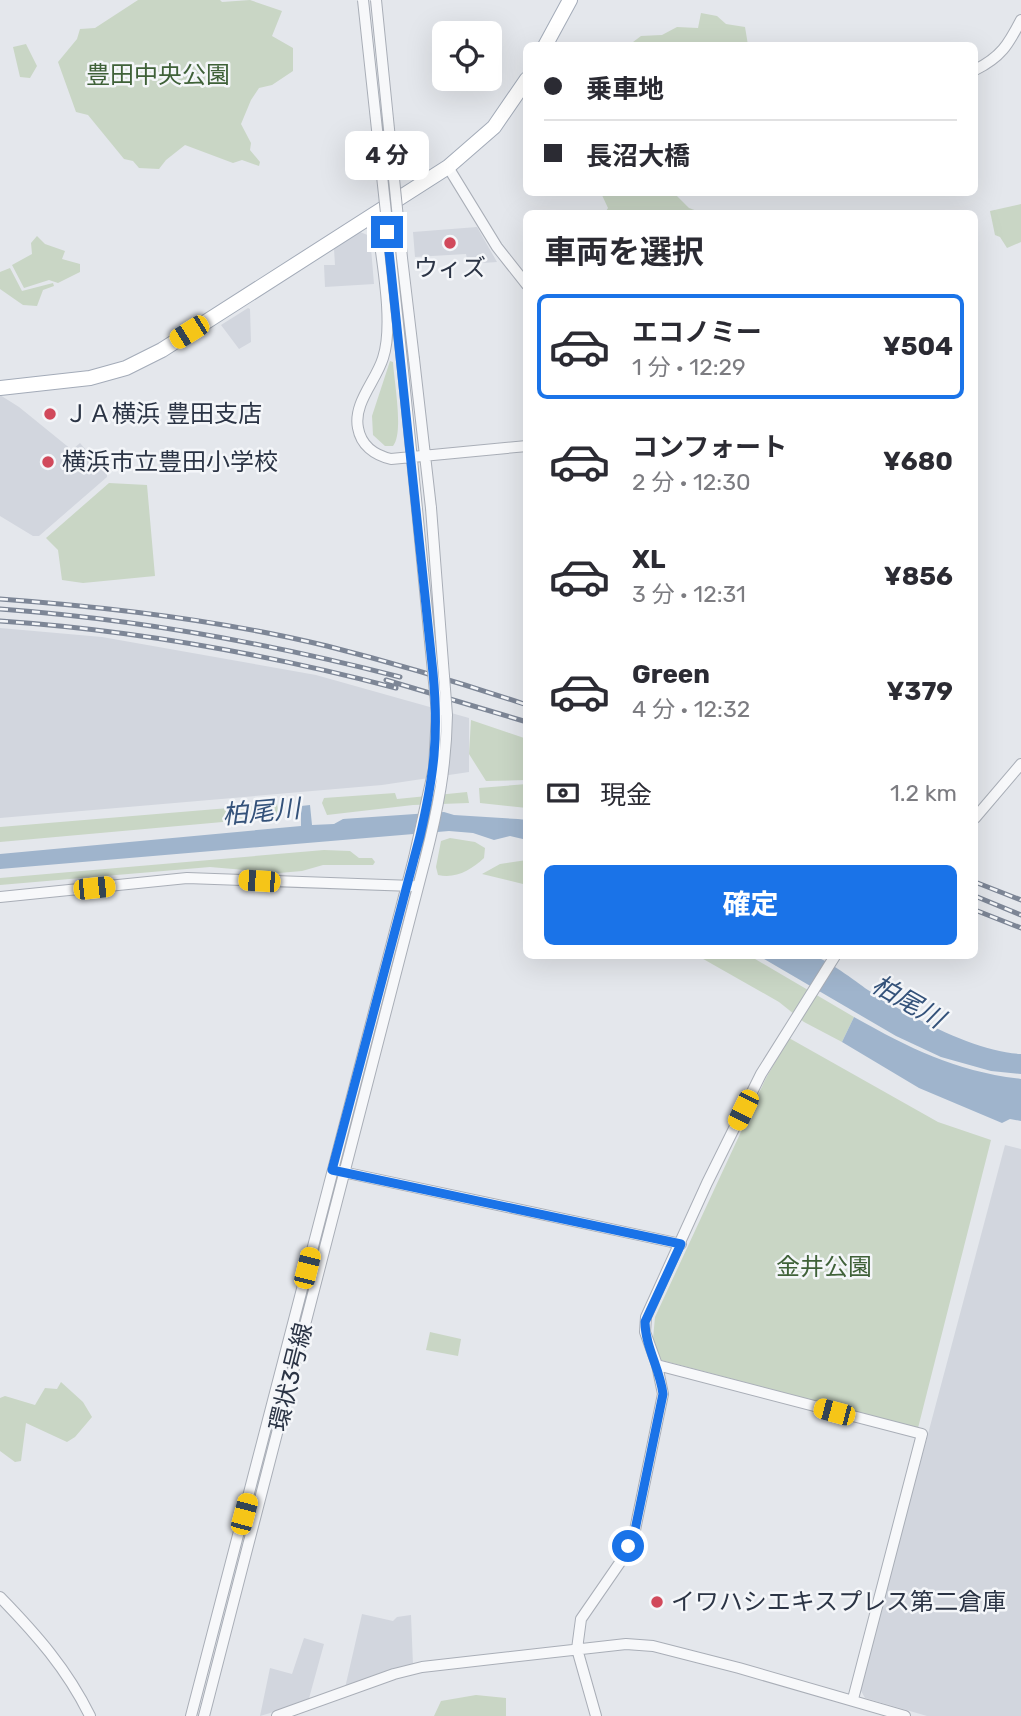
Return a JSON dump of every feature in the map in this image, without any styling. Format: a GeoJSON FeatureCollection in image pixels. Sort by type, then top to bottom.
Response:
{"type":"FeatureCollection","features":[{"type":"Feature","properties":{"kind":"main road"},"geometry":{"type":"LineString","coordinates":[[547,42],[570,0]]}},
{"type":"Feature","properties":{"kind":"main road"},"geometry":{"type":"LineString","coordinates":[[0,388],[79,380],[126,368],[171,344],[448,167],[494,127],[523,85]]}},
{"type":"Feature","properties":{"kind":"street","name":"環状3号線"},"geometry":{"type":"LineString","coordinates":[[204,1716],[419,886],[420,859],[437,732],[412,458],[363,0]]}},
{"type":"Feature","properties":{"kind":"street","name":"環状3号線"},"geometry":{"type":"LineString","coordinates":[[191,1716],[406,885],[420,859],[440,802],[447,748],[447,715],[431,508],[376,0]]}},
{"type":"Feature","properties":{"kind":"street"},"geometry":{"type":"LineString","coordinates":[[978,69],[994,61],[1010,42],[1021,20]]}},
{"type":"Feature","properties":{"kind":"street"},"geometry":{"type":"LineString","coordinates":[[448,167],[497,247],[523,280]]}},
{"type":"Feature","properties":{"kind":"street"},"geometry":{"type":"LineString","coordinates":[[376,214],[386,309],[386,344],[380,367],[358,412],[358,428],[363,442],[375,453],[391,458],[523,446]]}},
{"type":"Feature","properties":{"kind":"street"},"geometry":{"type":"LineString","coordinates":[[978,814],[1021,764]]}},
{"type":"Feature","properties":{"kind":"street"},"geometry":{"type":"LineString","coordinates":[[0,897],[187,878],[419,886]]}},
{"type":"Feature","properties":{"kind":"street"},"geometry":{"type":"LineString","coordinates":[[596,1716],[577,1648],[581,1619],[621,1561],[635,1530],[662,1404],[661,1380],[645,1332],[645,1322],[749,1098],[794,1017],[833,959]]}},
{"type":"Feature","properties":{"kind":"street"},"geometry":{"type":"LineString","coordinates":[[332,1170],[681,1244]]}},
{"type":"Feature","properties":{"kind":"street"},"geometry":{"type":"LineString","coordinates":[[657,1365],[922,1434],[853,1699]]}},
{"type":"Feature","properties":{"kind":"street"},"geometry":{"type":"LineString","coordinates":[[0,1597],[42,1640],[77,1689],[90,1716]]}},
{"type":"Feature","properties":{"kind":"street"},"geometry":{"type":"LineString","coordinates":[[277,1716],[394,1674],[422,1667],[626,1644],[653,1646],[853,1699],[905,1716]]}},
{"type":"Feature","properties":{"kind":"shaded area","name":"ウィズ"},"geometry":{"type":"Polygon","coordinates":[[[477,227],[497,262],[468,264],[466,254],[415,257],[413,232],[477,227]]]}},
{"type":"Feature","properties":{"kind":"shaded area"},"geometry":{"type":"Polygon","coordinates":[[[360,232],[370,236],[374,284],[325,287],[324,265],[335,265],[334,249],[360,232]]]}},
{"type":"Feature","properties":{"kind":"shaded area"},"geometry":{"type":"Polygon","coordinates":[[[248,308],[251,342],[239,349],[221,325],[248,308]]]}},
{"type":"Feature","properties":{"kind":"shaded area","name":"横浜市立豊田小学校"},"geometry":{"type":"Polygon","coordinates":[[[0,395],[72,450],[80,443],[107,474],[107,477],[39,536],[33,536],[0,516],[0,395]]]}},
{"type":"Feature","properties":{"kind":"shaded area"},"geometry":{"type":"Polygon","coordinates":[[[0,628],[102,637],[316,675],[469,718],[469,772],[382,785],[0,818],[0,628]]]}},
{"type":"Feature","properties":{"kind":"shaded area"},"geometry":{"type":"Polygon","coordinates":[[[1005,1145],[1021,1149],[1021,1716],[927,1716],[865,1698],[860,1689],[1005,1145]]]}},
{"type":"Feature","properties":{"kind":"shaded area"},"geometry":{"type":"Polygon","coordinates":[[[362,1614],[393,1621],[397,1617],[411,1615],[413,1665],[345,1688],[362,1614]]]}},
{"type":"Feature","properties":{"kind":"shaded area"},"geometry":{"type":"Polygon","coordinates":[[[304,1638],[324,1644],[308,1702],[260,1716],[270,1668],[292,1674],[304,1638]]]}},
{"type":"Feature","properties":{"kind":"green space","name":"豊田中央公園"},"geometry":{"type":"Polygon","coordinates":[[[138,0],[250,0],[282,11],[272,36],[293,48],[293,71],[272,85],[259,88],[241,124],[251,143],[250,150],[260,162],[259,166],[242,160],[233,163],[185,145],[159,169],[139,168],[133,161],[124,159],[88,115],[76,112],[58,62],[77,39],[80,29],[95,28],[138,0]]]}},
{"type":"Feature","properties":{"kind":"green space"},"geometry":{"type":"Polygon","coordinates":[[[701,13],[717,16],[726,24],[745,27],[748,42],[633,42],[641,36],[662,35],[677,27],[698,28],[701,13]]]}},
{"type":"Feature","properties":{"kind":"green space"},"geometry":{"type":"Polygon","coordinates":[[[26,44],[37,66],[30,78],[20,77],[13,47],[26,44]]]}},
{"type":"Feature","properties":{"kind":"green space"},"geometry":{"type":"Polygon","coordinates":[[[602,196],[677,196],[694,210],[607,210],[602,196]]]}},
{"type":"Feature","properties":{"kind":"green space"},"geometry":{"type":"Polygon","coordinates":[[[1021,204],[1021,242],[1007,248],[1000,237],[995,235],[990,211],[1021,204]]]}},
{"type":"Feature","properties":{"kind":"green space"},"geometry":{"type":"Polygon","coordinates":[[[37,236],[45,244],[65,251],[62,259],[80,264],[80,272],[58,283],[49,280],[24,288],[12,265],[32,254],[31,243],[37,236]]]}},
{"type":"Feature","properties":{"kind":"green space"},"geometry":{"type":"Polygon","coordinates":[[[10,268],[22,291],[53,283],[54,286],[43,290],[37,306],[23,305],[0,289],[0,272],[10,268]]]}},
{"type":"Feature","properties":{"kind":"green space"},"geometry":{"type":"Polygon","coordinates":[[[390,361],[393,362],[398,430],[393,446],[385,446],[373,435],[372,416],[390,361]]]}},
{"type":"Feature","properties":{"kind":"green space","name":"横浜市立豊田小学校"},"geometry":{"type":"Polygon","coordinates":[[[109,483],[147,485],[155,576],[83,583],[62,580],[58,550],[46,538],[109,483]]]}},
{"type":"Feature","properties":{"kind":"green space"},"geometry":{"type":"Polygon","coordinates":[[[471,720],[523,738],[523,780],[486,781],[469,754],[471,720]]]}},
{"type":"Feature","properties":{"kind":"green space"},"geometry":{"type":"Polygon","coordinates":[[[523,784],[523,808],[480,803],[479,788],[523,784]]]}},
{"type":"Feature","properties":{"kind":"green space"},"geometry":{"type":"Polygon","coordinates":[[[467,792],[469,803],[413,805],[327,815],[322,803],[324,798],[395,793],[397,799],[467,792]]]}},
{"type":"Feature","properties":{"kind":"green space"},"geometry":{"type":"Polygon","coordinates":[[[277,804],[279,817],[0,842],[0,827],[277,804]]]}},
{"type":"Feature","properties":{"kind":"green space"},"geometry":{"type":"Polygon","coordinates":[[[450,838],[475,842],[485,848],[484,858],[463,872],[451,876],[438,875],[436,867],[441,841],[450,838]]]}},
{"type":"Feature","properties":{"kind":"green space"},"geometry":{"type":"Polygon","coordinates":[[[324,850],[350,851],[359,858],[372,858],[375,862],[373,865],[323,865],[302,871],[279,873],[210,867],[0,885],[0,878],[324,850]]]}},
{"type":"Feature","properties":{"kind":"green space"},"geometry":{"type":"Polygon","coordinates":[[[523,861],[523,884],[482,874],[500,864],[523,861]]]}},
{"type":"Feature","properties":{"kind":"green space"},"geometry":{"type":"Polygon","coordinates":[[[703,959],[755,959],[854,1017],[842,1042],[804,1022],[779,1002],[703,959]]]}},
{"type":"Feature","properties":{"kind":"green space","name":"金井公園"},"geometry":{"type":"Polygon","coordinates":[[[789,1038],[938,1122],[991,1140],[918,1428],[661,1360],[653,1339],[655,1317],[766,1078],[789,1038]]]}},
{"type":"Feature","properties":{"kind":"green space"},"geometry":{"type":"Polygon","coordinates":[[[430,1332],[461,1339],[458,1356],[426,1350],[430,1332]]]}},
{"type":"Feature","properties":{"kind":"green space"},"geometry":{"type":"Polygon","coordinates":[[[61,1382],[83,1402],[92,1417],[75,1437],[67,1442],[26,1423],[21,1461],[15,1462],[0,1451],[0,1398],[5,1396],[35,1405],[45,1388],[57,1389],[61,1382]]]}},
{"type":"Feature","properties":{"kind":"green space"},"geometry":{"type":"Polygon","coordinates":[[[476,1695],[506,1698],[506,1716],[434,1716],[441,1701],[476,1695]]]}},
{"type":"Feature","properties":{"kind":"water"},"geometry":{"type":"Polygon","coordinates":[[[310,805],[312,825],[334,824],[343,819],[444,812],[523,820],[523,839],[510,836],[494,840],[473,833],[449,831],[0,869],[0,854],[301,826],[301,806],[310,805]]]}},
{"type":"Feature","properties":{"kind":"water"},"geometry":{"type":"Polygon","coordinates":[[[764,959],[821,959],[884,1000],[942,1031],[983,1047],[1021,1054],[1021,1074],[991,1071],[941,1057],[896,1036],[764,959]]]}},
{"type":"Feature","properties":{"kind":"water"},"geometry":{"type":"Polygon","coordinates":[[[854,1017],[934,1057],[975,1070],[1021,1079],[1021,1121],[1010,1119],[1002,1123],[919,1088],[842,1042],[854,1017]]]}},
{"type":"Feature","properties":{"kind":"railway"},"geometry":{"type":"LineString","coordinates":[[0,599],[164,616],[287,637],[402,666],[523,704]]}},
{"type":"Feature","properties":{"kind":"railway"},"geometry":{"type":"LineString","coordinates":[[0,609],[101,619],[202,634],[301,653],[400,677]]}},
{"type":"Feature","properties":{"kind":"railway"},"geometry":{"type":"LineString","coordinates":[[0,621],[100,630],[200,645],[298,664],[396,688]]}},
{"type":"Feature","properties":{"kind":"railway"},"geometry":{"type":"LineString","coordinates":[[386,680],[523,721]]}},
{"type":"Feature","properties":{"kind":"railway"},"geometry":{"type":"LineString","coordinates":[[978,883],[1021,900]]}},
{"type":"Feature","properties":{"kind":"railway"},"geometry":{"type":"LineString","coordinates":[[978,897],[1021,915]]}},
{"type":"Feature","properties":{"kind":"railway"},"geometry":{"type":"LineString","coordinates":[[978,911],[1021,928]]}},
{"type":"Feature","properties":{"kind":"place","name":"ウィズ"},"geometry":{"type":"Point","coordinates":[450,243]}},
{"type":"Feature","properties":{"kind":"place","name":"ＪＡ横浜 豊田支店"},"geometry":{"type":"Point","coordinates":[50,414]}},
{"type":"Feature","properties":{"kind":"place","name":"横浜市立豊田小学校"},"geometry":{"type":"Point","coordinates":[48,462]}},
{"type":"Feature","properties":{"kind":"place","name":"イワハシエキスプレス第二倉庫"},"geometry":{"type":"Point","coordinates":[657,1602]}},
{"type":"Feature","properties":{"kind":"route"},"geometry":{"type":"LineString","coordinates":[[387,232],[437,713],[436,741],[430,793],[420,836],[332,1170],[681,1244],[645,1322],[645,1332],[663,1394],[635,1530],[628,1546]]}},
{"type":"Feature","properties":{"kind":"water label","name":"柏尾川"},"geometry":{"type":"Point","coordinates":[261,812]}},
{"type":"Feature","properties":{"kind":"water label","name":"柏尾川"},"geometry":{"type":"Point","coordinates":[908,1002]}}]}
